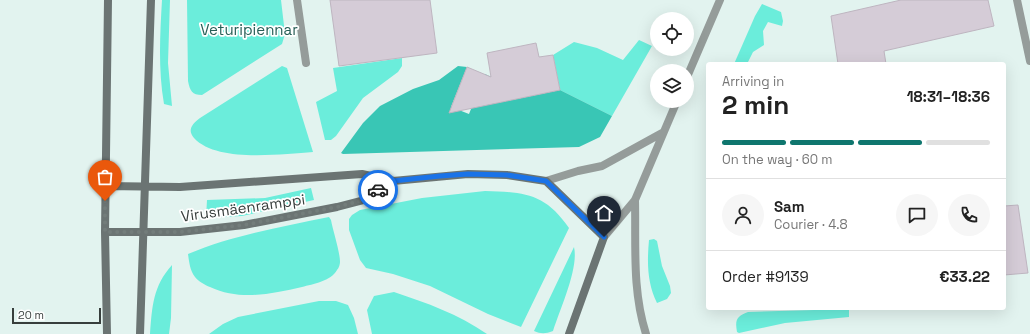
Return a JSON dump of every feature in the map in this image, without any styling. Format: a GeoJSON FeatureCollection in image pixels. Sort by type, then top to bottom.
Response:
{"type":"FeatureCollection","features":[{"type":"Feature","properties":{"kind":"main road"},"geometry":{"type":"LineString","coordinates":[[107,334],[105,232],[108,0]]}},
{"type":"Feature","properties":{"kind":"main road"},"geometry":{"type":"LineString","coordinates":[[140,334],[151,0]]}},
{"type":"Feature","properties":{"kind":"main road","name":"Virusmäenramppi"},"geometry":{"type":"LineString","coordinates":[[106,186],[180,187],[362,174],[393,181],[468,174],[507,175],[546,181]]}},
{"type":"Feature","properties":{"kind":"main road","name":"Virusmäenramppi"},"geometry":{"type":"LineString","coordinates":[[105,232],[180,232],[244,225],[337,207],[364,200],[393,181]]}},
{"type":"Feature","properties":{"kind":"main road"},"geometry":{"type":"LineString","coordinates":[[546,181],[604,237],[569,334]]}},
{"type":"Feature","properties":{"kind":"street"},"geometry":{"type":"LineString","coordinates":[[297,0],[306,63]]}},
{"type":"Feature","properties":{"kind":"street"},"geometry":{"type":"LineString","coordinates":[[693,64],[720,0]]}},
{"type":"Feature","properties":{"kind":"street"},"geometry":{"type":"LineString","coordinates":[[1017,0],[1030,61]]}},
{"type":"Feature","properties":{"kind":"street"},"geometry":{"type":"LineString","coordinates":[[604,237],[635,200],[674,108]]}},
{"type":"Feature","properties":{"kind":"street","name":"Virusmäenramppi"},"geometry":{"type":"LineString","coordinates":[[546,181],[578,171],[602,166],[662,133]]}},
{"type":"Feature","properties":{"kind":"street"},"geometry":{"type":"LineString","coordinates":[[635,200],[637,296],[646,334]]}},
{"type":"Feature","properties":{"kind":"green space"},"geometry":{"type":"Polygon","coordinates":[[[162,0],[170,0],[168,63],[172,106],[164,104],[162,91],[160,39],[162,0]]]}},
{"type":"Feature","properties":{"kind":"green space","name":"Veturipiennar"},"geometry":{"type":"Polygon","coordinates":[[[187,0],[281,0],[285,34],[282,44],[202,95],[196,94],[191,90],[188,81],[187,0]]]}},
{"type":"Feature","properties":{"kind":"green space"},"geometry":{"type":"Polygon","coordinates":[[[762,4],[781,12],[783,21],[782,26],[768,22],[763,31],[764,45],[753,52],[748,62],[735,62],[755,16],[762,4]]]}},
{"type":"Feature","properties":{"kind":"green space"},"geometry":{"type":"Polygon","coordinates":[[[639,40],[650,45],[650,50],[612,116],[560,90],[553,55],[574,42],[597,48],[623,60],[639,40]]]}},
{"type":"Feature","properties":{"kind":"green space"},"geometry":{"type":"Polygon","coordinates":[[[402,58],[402,66],[398,72],[363,98],[336,136],[331,140],[325,140],[316,102],[337,91],[333,68],[402,58]]]}},
{"type":"Feature","properties":{"kind":"green space"},"geometry":{"type":"Polygon","coordinates":[[[282,66],[287,68],[313,152],[267,155],[233,154],[204,146],[194,138],[191,132],[191,127],[197,120],[282,66]]]}},
{"type":"Feature","properties":{"kind":"green space"},"geometry":{"type":"Polygon","coordinates":[[[458,66],[467,67],[451,107],[469,114],[485,74],[491,77],[497,103],[560,90],[612,116],[600,137],[579,147],[341,153],[363,123],[380,106],[413,89],[439,80],[458,66]]]}},
{"type":"Feature","properties":{"kind":"green space"},"geometry":{"type":"Polygon","coordinates":[[[311,188],[314,200],[242,216],[206,218],[207,200],[265,198],[311,188]]]}},
{"type":"Feature","properties":{"kind":"green space"},"geometry":{"type":"Polygon","coordinates":[[[485,191],[511,192],[533,197],[542,201],[551,208],[560,216],[569,228],[521,327],[488,314],[430,286],[393,274],[366,268],[360,260],[349,230],[349,219],[360,210],[422,198],[485,191]]]}},
{"type":"Feature","properties":{"kind":"green space"},"geometry":{"type":"Polygon","coordinates":[[[329,217],[338,247],[340,263],[331,277],[321,282],[279,292],[244,295],[221,291],[208,286],[198,280],[192,272],[188,254],[205,247],[275,228],[329,217]]]}},
{"type":"Feature","properties":{"kind":"green space"},"geometry":{"type":"Polygon","coordinates":[[[654,239],[657,241],[662,266],[670,286],[671,293],[667,299],[657,303],[651,288],[648,264],[649,240],[654,239]]]}},
{"type":"Feature","properties":{"kind":"green space"},"geometry":{"type":"Polygon","coordinates":[[[574,247],[574,266],[553,331],[548,333],[539,333],[534,331],[574,247]]]}},
{"type":"Feature","properties":{"kind":"green space"},"geometry":{"type":"Polygon","coordinates":[[[172,265],[171,318],[169,334],[150,334],[153,306],[157,289],[172,265]]]}},
{"type":"Feature","properties":{"kind":"green space"},"geometry":{"type":"Polygon","coordinates":[[[394,292],[454,315],[487,334],[372,334],[367,310],[374,296],[394,292]]]}},
{"type":"Feature","properties":{"kind":"green space"},"geometry":{"type":"Polygon","coordinates":[[[319,301],[336,301],[348,305],[354,318],[358,334],[209,334],[223,324],[238,317],[319,301]]]}},
{"type":"Feature","properties":{"kind":"green space"},"geometry":{"type":"Polygon","coordinates":[[[849,310],[849,317],[785,323],[739,333],[737,332],[736,325],[737,319],[741,315],[748,312],[849,310]]]}},
{"type":"Feature","properties":{"kind":"building"},"geometry":{"type":"Polygon","coordinates":[[[330,0],[430,0],[437,53],[339,66],[330,0]]]}},
{"type":"Feature","properties":{"kind":"building"},"geometry":{"type":"Polygon","coordinates":[[[901,0],[988,0],[994,26],[884,51],[886,62],[838,62],[831,16],[901,0]]]}},
{"type":"Feature","properties":{"kind":"building"},"geometry":{"type":"Polygon","coordinates":[[[536,43],[539,57],[553,55],[560,90],[449,113],[467,67],[491,77],[487,53],[536,43]]]}},
{"type":"Feature","properties":{"kind":"building"},"geometry":{"type":"Polygon","coordinates":[[[1018,205],[1028,273],[1006,275],[1006,206],[1018,205]]]}},
{"type":"Feature","properties":{"kind":"way so far"},"geometry":{"type":"LineString","coordinates":[[105,201],[105,232],[180,232],[244,225],[337,207],[364,200],[378,190]]}},
{"type":"Feature","properties":{"kind":"route"},"geometry":{"type":"LineString","coordinates":[[378,190],[393,181],[468,174],[507,175],[546,181],[604,237]]}}]}
